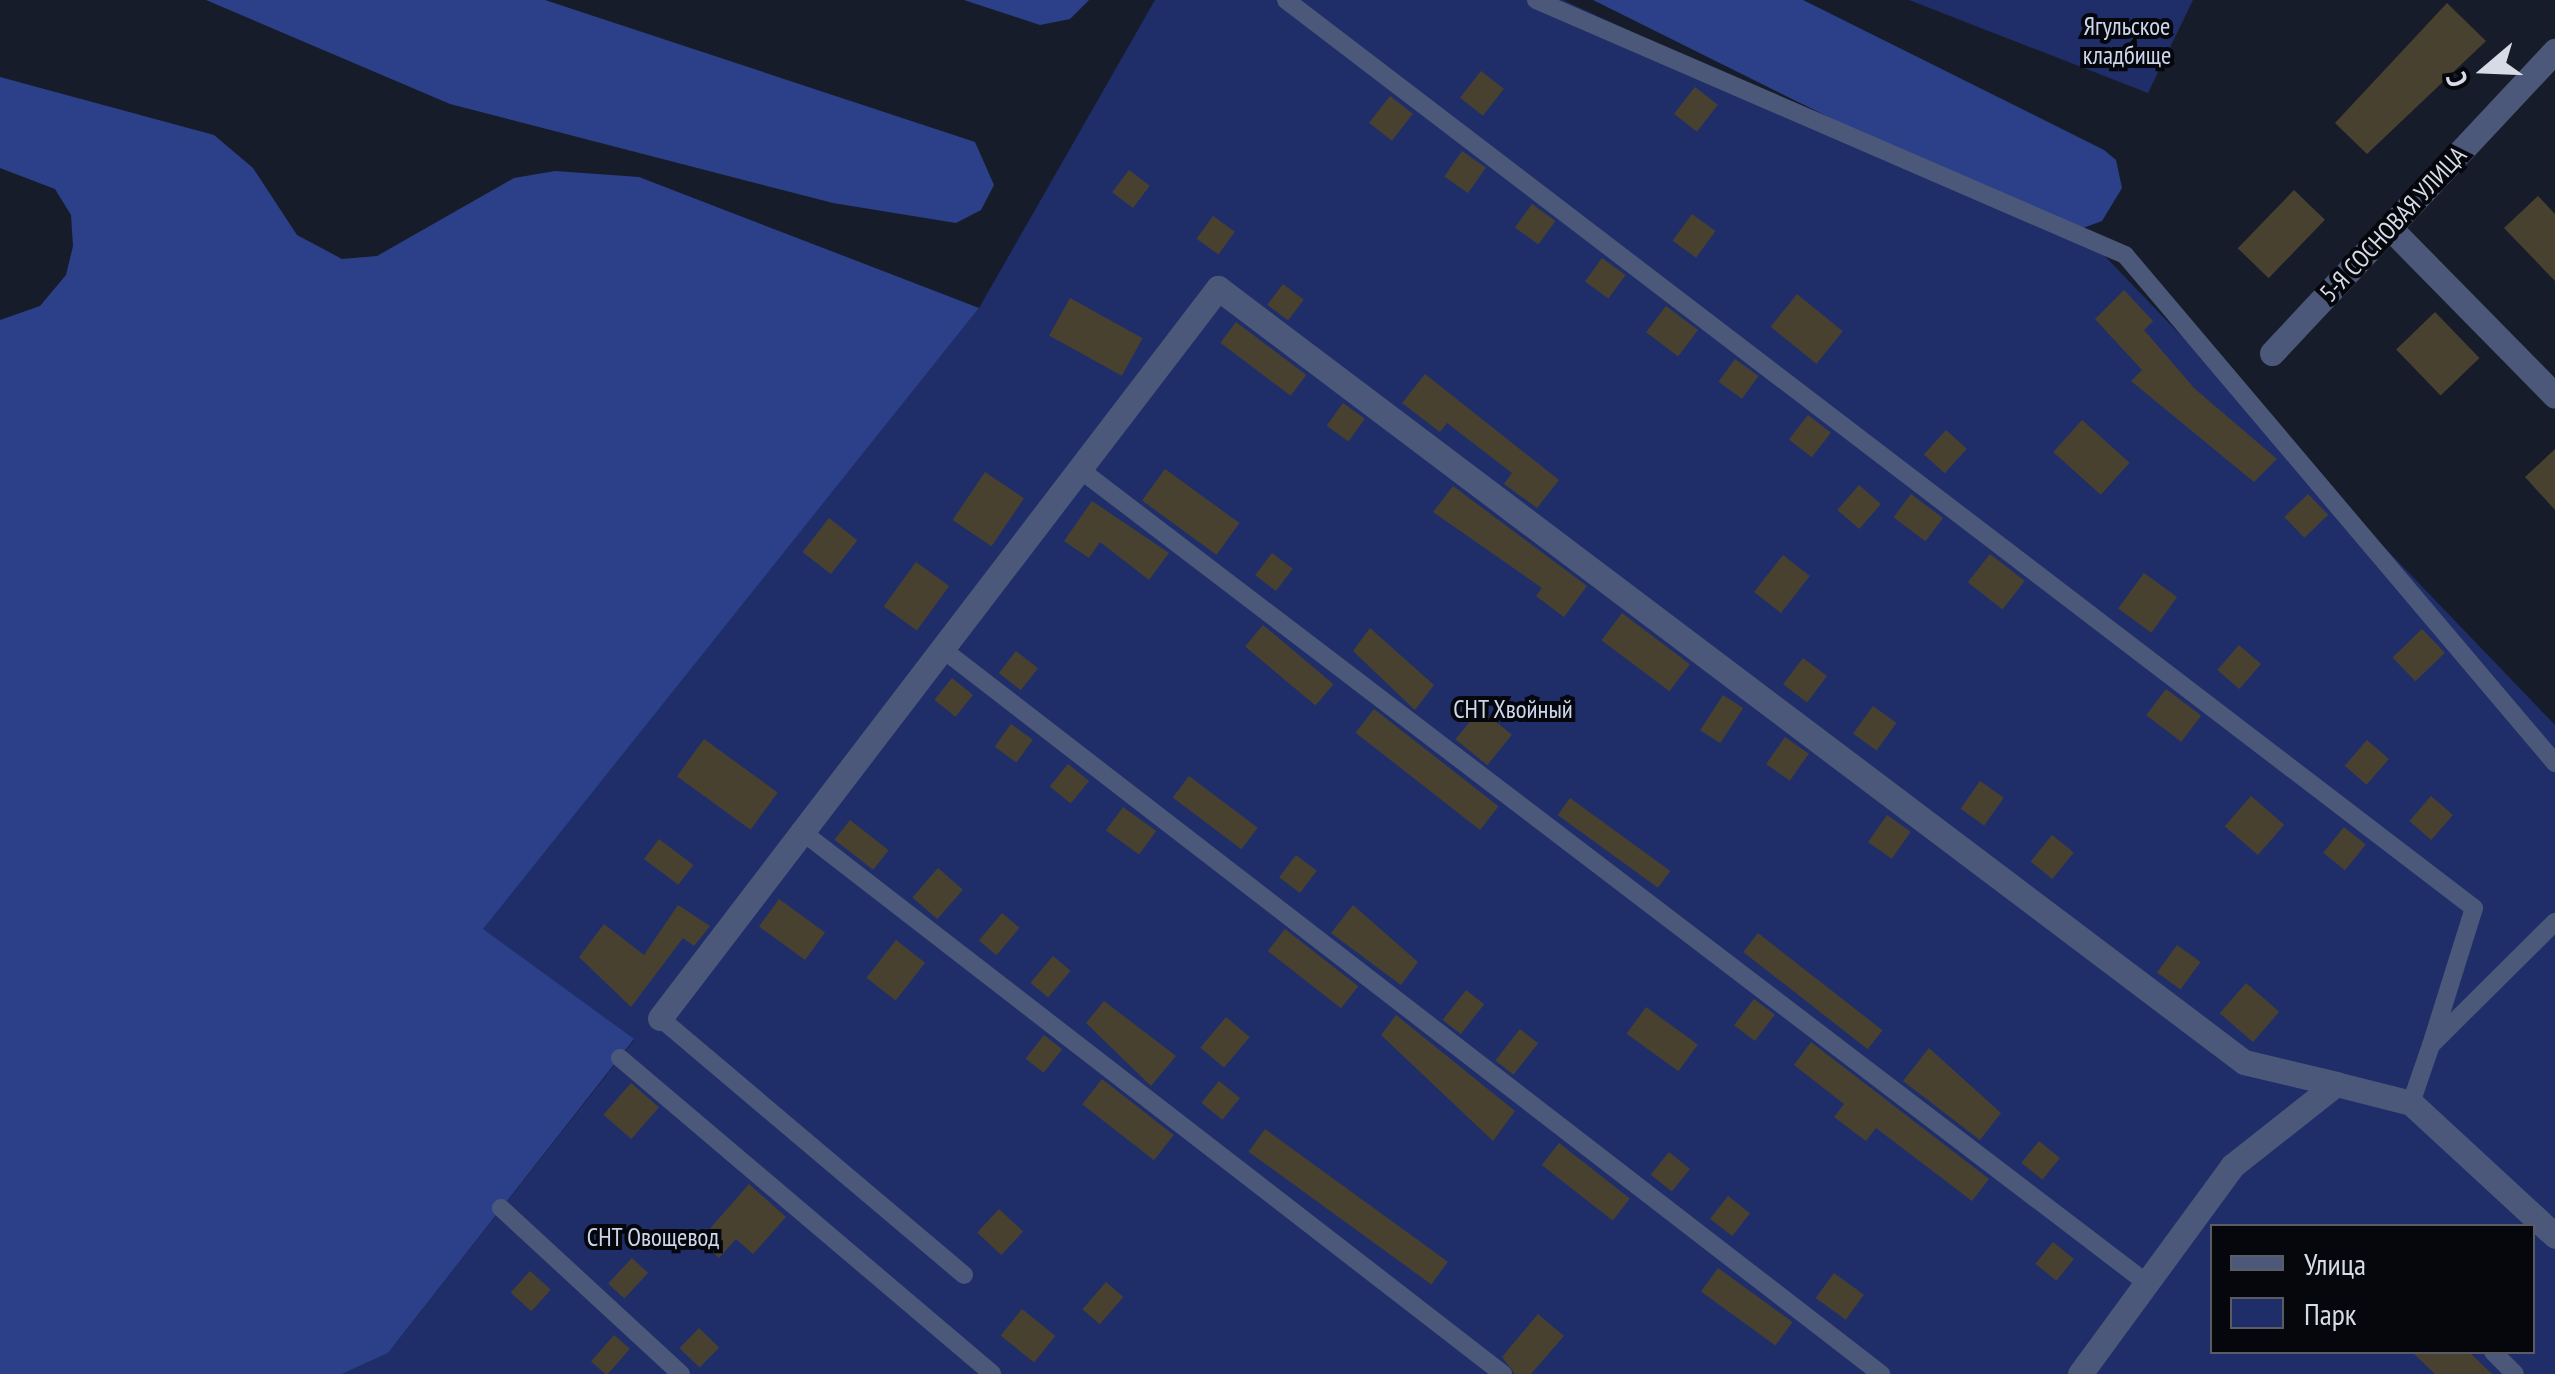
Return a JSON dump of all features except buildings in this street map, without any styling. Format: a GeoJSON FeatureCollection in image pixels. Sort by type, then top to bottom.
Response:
{"type":"FeatureCollection","features":[{"type":"Feature","properties":{"kind":"street","name":"5-Я СОСНОВАЯ УЛИЦА"},"geometry":{"type":"LineString","coordinates":[[2272,353],[2555,51]]}},
{"type":"Feature","properties":{"kind":"street"},"geometry":{"type":"LineString","coordinates":[[2390,228],[2555,396]]}},
{"type":"Feature","properties":{"kind":"street"},"geometry":{"type":"LineString","coordinates":[[660,1018],[1218,288],[2244,1062],[2411,1103],[2555,1236]]}},
{"type":"Feature","properties":{"kind":"street"},"geometry":{"type":"LineString","coordinates":[[2080,1374],[2232,1166],[2336,1084]]}},
{"type":"Feature","properties":{"kind":"lane"},"geometry":{"type":"LineString","coordinates":[[1286,0],[2474,908],[2411,1103]]}},
{"type":"Feature","properties":{"kind":"lane"},"geometry":{"type":"LineString","coordinates":[[1536,0],[2124,255],[2555,763]]}},
{"type":"Feature","properties":{"kind":"lane"},"geometry":{"type":"LineString","coordinates":[[1078,468],[2148,1284]]}},
{"type":"Feature","properties":{"kind":"lane"},"geometry":{"type":"LineString","coordinates":[[941,648],[1881,1374]]}},
{"type":"Feature","properties":{"kind":"lane"},"geometry":{"type":"LineString","coordinates":[[800,830],[1503,1374]]}},
{"type":"Feature","properties":{"kind":"lane"},"geometry":{"type":"LineString","coordinates":[[2431,1045],[2555,922]]}},
{"type":"Feature","properties":{"kind":"lane"},"geometry":{"type":"LineString","coordinates":[[660,1018],[964,1276]]}},
{"type":"Feature","properties":{"kind":"lane"},"geometry":{"type":"LineString","coordinates":[[620,1058],[992,1374]]}},
{"type":"Feature","properties":{"kind":"lane"},"geometry":{"type":"LineString","coordinates":[[502,1208],[681,1374]]}},
{"type":"Feature","properties":{"kind":"lane"},"geometry":{"type":"LineString","coordinates":[[2494,1354],[2515,1374]]}},
{"type":"Feature","properties":{"kind":"green space","name":"СНТ Хвойный"},"geometry":{"type":"Polygon","coordinates":[[[1155,0],[1563,0],[2098,249],[2555,725],[2555,1374],[342,1374],[388,1353],[634,1040],[482,929],[979,308],[1155,0]]]}},
{"type":"Feature","properties":{"kind":"green space","name":"Ягульское кладбище"},"geometry":{"type":"Polygon","coordinates":[[[1909,0],[2193,0],[2148,93],[1909,0]]]}},
{"type":"Feature","properties":{"kind":"shaded area"},"geometry":{"type":"Polygon","coordinates":[[[206,0],[545,0],[975,142],[994,185],[981,210],[956,223],[833,203],[450,104],[206,0]]]}},
{"type":"Feature","properties":{"kind":"shaded area"},"geometry":{"type":"Polygon","coordinates":[[[964,0],[1089,0],[1070,19],[1040,25],[964,0]]]}},
{"type":"Feature","properties":{"kind":"shaded area"},"geometry":{"type":"Polygon","coordinates":[[[1593,0],[1803,0],[2104,150],[2116,160],[2122,188],[2102,221],[2075,231],[2046,225],[1593,0]]]}},
{"type":"Feature","properties":{"kind":"shaded area"},"geometry":{"type":"Polygon","coordinates":[[[0,77],[214,135],[253,168],[297,235],[342,259],[377,256],[514,178],[555,171],[639,177],[979,308],[483,929],[634,1039],[388,1353],[342,1374],[0,1374],[0,320],[40,306],[66,275],[73,246],[71,215],[55,189],[0,168],[0,77]]]}},
{"type":"Feature","properties":{"kind":"park label","name":"СНТ Овощевод"},"geometry":{"type":"Point","coordinates":[653,1237]}}]}
